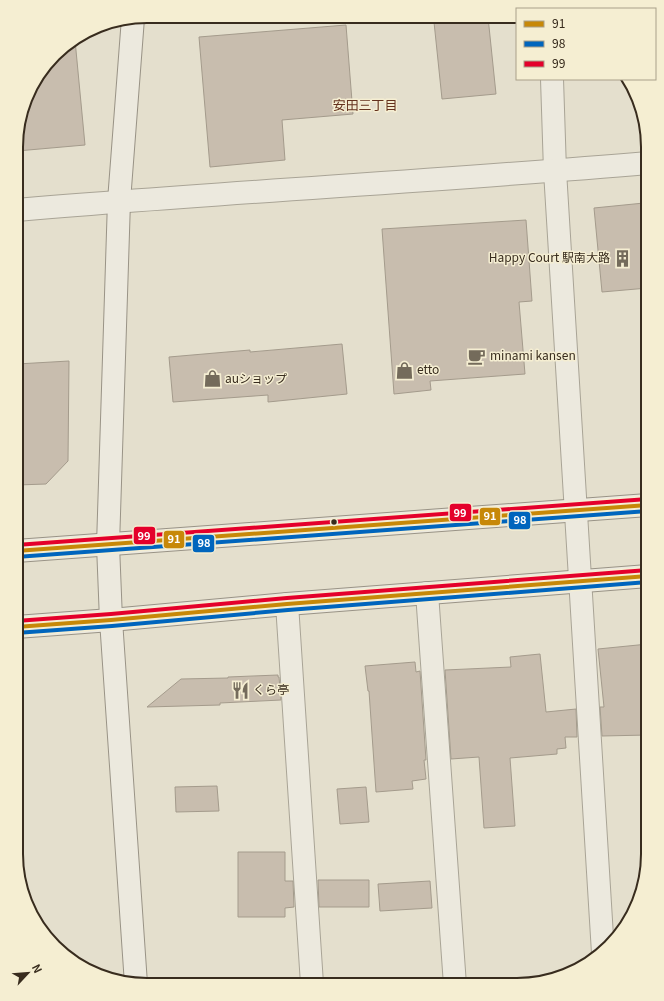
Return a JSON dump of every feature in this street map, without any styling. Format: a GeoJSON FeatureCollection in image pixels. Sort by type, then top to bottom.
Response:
{"type":"FeatureCollection","features":[{"type":"Feature","properties":{"kind":"street"},"geometry":{"type":"LineString","coordinates":[[133,24],[119,201],[108,545],[111,620],[136,977]]}},
{"type":"Feature","properties":{"kind":"street"},"geometry":{"type":"LineString","coordinates":[[552,80],[555,171],[603,943]]}},
{"type":"Feature","properties":{"kind":"street"},"geometry":{"type":"LineString","coordinates":[[23,209],[119,201],[555,171],[641,164]]}},
{"type":"Feature","properties":{"kind":"street"},"geometry":{"type":"LineString","coordinates":[[23,551],[641,505]]}},
{"type":"Feature","properties":{"kind":"street"},"geometry":{"type":"LineString","coordinates":[[23,626],[641,577]]}},
{"type":"Feature","properties":{"kind":"street"},"geometry":{"type":"LineString","coordinates":[[427,593],[454,978]]}},
{"type":"Feature","properties":{"kind":"street"},"geometry":{"type":"LineString","coordinates":[[287,604],[312,978]]}},
{"type":"Feature","properties":{"kind":"building"},"geometry":{"type":"Polygon","coordinates":[[[434,23],[489,23],[496,94],[442,99],[434,23]]]}},
{"type":"Feature","properties":{"kind":"building"},"geometry":{"type":"Polygon","coordinates":[[[346,25],[353,114],[282,120],[285,160],[210,167],[199,37],[346,25]]]}},
{"type":"Feature","properties":{"kind":"building"},"geometry":{"type":"Polygon","coordinates":[[[76,46],[85,145],[23,150],[25,122],[32,99],[44,78],[54,65],[76,46]]]}},
{"type":"Feature","properties":{"kind":"building","name":"Happy Court 駅南大路"},"geometry":{"type":"Polygon","coordinates":[[[641,203],[641,289],[602,292],[594,208],[641,203]]]}},
{"type":"Feature","properties":{"kind":"building"},"geometry":{"type":"Polygon","coordinates":[[[526,220],[532,301],[519,302],[525,374],[430,381],[431,390],[394,394],[382,229],[526,220]]]}},
{"type":"Feature","properties":{"kind":"building"},"geometry":{"type":"Polygon","coordinates":[[[342,344],[347,394],[268,402],[268,395],[173,402],[169,357],[342,344]]]}},
{"type":"Feature","properties":{"kind":"building"},"geometry":{"type":"Polygon","coordinates":[[[69,361],[68,461],[46,484],[23,485],[23,364],[69,361]]]}},
{"type":"Feature","properties":{"kind":"building"},"geometry":{"type":"Polygon","coordinates":[[[641,645],[641,735],[602,736],[600,707],[604,707],[598,649],[641,645]]]}},
{"type":"Feature","properties":{"kind":"building"},"geometry":{"type":"Polygon","coordinates":[[[540,654],[546,712],[576,709],[577,737],[565,737],[566,748],[557,749],[557,754],[510,758],[515,826],[484,828],[479,757],[451,759],[445,670],[511,667],[510,657],[540,654]]]}},
{"type":"Feature","properties":{"kind":"building"},"geometry":{"type":"Polygon","coordinates":[[[415,662],[416,672],[420,671],[426,779],[412,781],[413,789],[376,792],[369,691],[365,666],[415,662]]]}},
{"type":"Feature","properties":{"kind":"building"},"geometry":{"type":"Polygon","coordinates":[[[278,675],[281,700],[220,703],[220,705],[147,707],[181,679],[278,675]]]}},
{"type":"Feature","properties":{"kind":"building"},"geometry":{"type":"Polygon","coordinates":[[[217,786],[219,811],[176,812],[175,787],[217,786]]]}},
{"type":"Feature","properties":{"kind":"building"},"geometry":{"type":"Polygon","coordinates":[[[366,787],[369,822],[340,824],[337,789],[366,787]]]}},
{"type":"Feature","properties":{"kind":"building"},"geometry":{"type":"Polygon","coordinates":[[[238,852],[285,852],[285,881],[293,881],[294,907],[285,908],[285,917],[238,917],[238,852]]]}},
{"type":"Feature","properties":{"kind":"building"},"geometry":{"type":"Polygon","coordinates":[[[318,880],[369,880],[369,907],[319,907],[318,880]]]}},
{"type":"Feature","properties":{"kind":"building"},"geometry":{"type":"Polygon","coordinates":[[[430,881],[432,908],[380,911],[378,884],[430,881]]]}},
{"type":"Feature","properties":{"kind":"transit line","name":"99"},"geometry":{"type":"LineString","coordinates":[[23,544],[641,500]]}},
{"type":"Feature","properties":{"kind":"transit line","name":"91"},"geometry":{"type":"LineString","coordinates":[[23,550],[641,506]]}},
{"type":"Feature","properties":{"kind":"transit line","name":"98"},"geometry":{"type":"LineString","coordinates":[[23,556],[641,512]]}},
{"type":"Feature","properties":{"kind":"transit line","name":"99"},"geometry":{"type":"LineString","coordinates":[[23,620],[641,571]]}},
{"type":"Feature","properties":{"kind":"transit line","name":"91"},"geometry":{"type":"LineString","coordinates":[[23,626],[641,577]]}},
{"type":"Feature","properties":{"kind":"transit line","name":"98"},"geometry":{"type":"LineString","coordinates":[[23,632],[641,583]]}},
{"type":"Feature","properties":{"kind":"place","name":"Happy Court 駅南大路"},"geometry":{"type":"Point","coordinates":[623,258]}},
{"type":"Feature","properties":{"kind":"place","name":"minami kansen"},"geometry":{"type":"Point","coordinates":[477,356]}},
{"type":"Feature","properties":{"kind":"place","name":"etto"},"geometry":{"type":"Point","coordinates":[404,370]}},
{"type":"Feature","properties":{"kind":"place","name":"auショップ"},"geometry":{"type":"Point","coordinates":[212,379]}},
{"type":"Feature","properties":{"kind":"place","name":"くら亭"},"geometry":{"type":"Point","coordinates":[240,690]}},
{"type":"Feature","properties":{"kind":"district","name":"安田三丁目"},"geometry":{"type":"Point","coordinates":[365,105]}}]}
